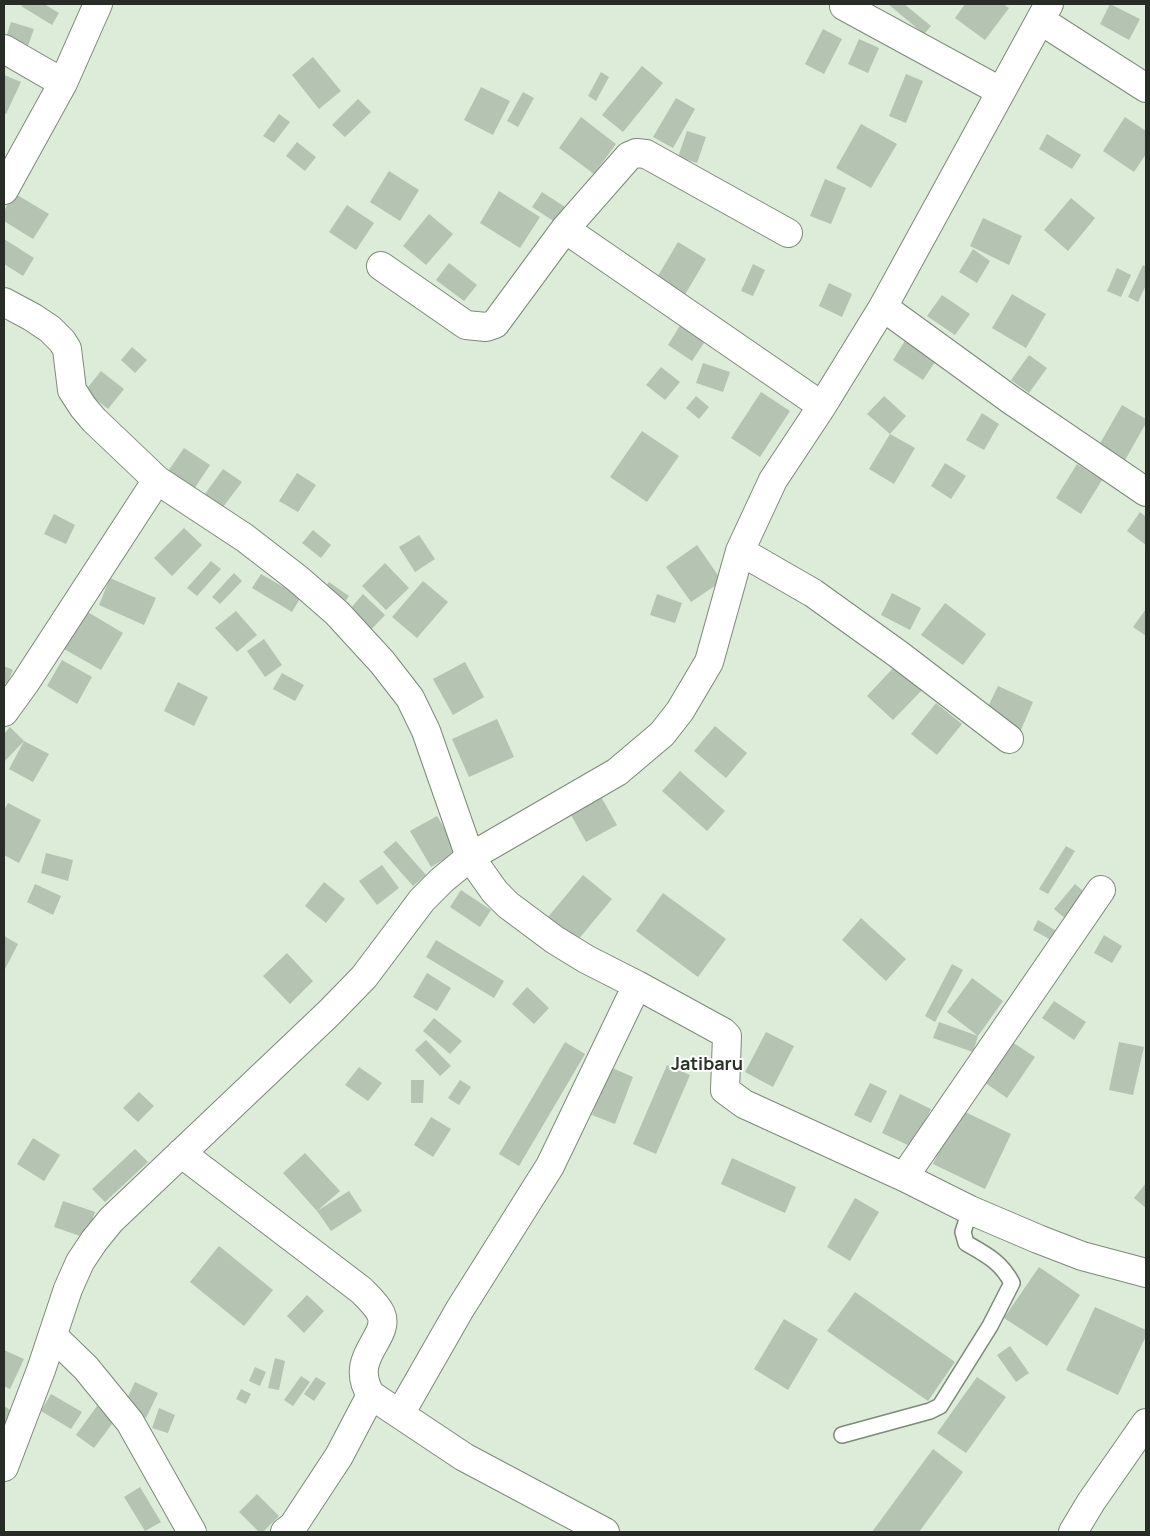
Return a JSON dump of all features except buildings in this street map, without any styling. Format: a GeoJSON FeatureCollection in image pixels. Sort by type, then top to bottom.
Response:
{"type":"FeatureCollection","features":[{"type":"Feature","properties":{"kind":"street"},"geometry":{"type":"LineString","coordinates":[[4,190],[63,83],[98,4]]}},
{"type":"Feature","properties":{"kind":"street"},"geometry":{"type":"LineString","coordinates":[[844,6],[1000,91]]}},
{"type":"Feature","properties":{"kind":"street"},"geometry":{"type":"LineString","coordinates":[[4,1467],[15,1405],[53,1336],[68,1289],[80,1262],[94,1241],[112,1220],[335,1007],[380,957],[422,900],[442,880],[470,857],[617,772],[662,734],[680,711],[709,662],[740,551],[773,480],[822,406],[883,307],[1044,12],[1146,88]]}},
{"type":"Feature","properties":{"kind":"street"},"geometry":{"type":"LineString","coordinates":[[4,49],[63,83]]}},
{"type":"Feature","properties":{"kind":"street"},"geometry":{"type":"LineString","coordinates":[[381,266],[466,325],[486,327],[495,324],[565,229],[629,156],[636,153],[646,154],[788,233]]}},
{"type":"Feature","properties":{"kind":"street"},"geometry":{"type":"LineString","coordinates":[[565,229],[822,406]]}},
{"type":"Feature","properties":{"kind":"street"},"geometry":{"type":"LineString","coordinates":[[4,302],[50,329],[62,341],[67,349],[72,390],[82,407],[94,420],[157,480],[245,538],[298,579],[337,613],[382,662],[410,698],[426,731],[470,857],[495,892],[508,906],[528,922],[586,959],[638,985],[723,1032],[727,1036],[725,1090],[744,1104],[904,1177],[970,1210],[1082,1256],[1146,1274]]}},
{"type":"Feature","properties":{"kind":"street"},"geometry":{"type":"LineString","coordinates":[[883,307],[1011,400],[1146,492]]}},
{"type":"Feature","properties":{"kind":"street"},"geometry":{"type":"LineString","coordinates":[[4,712],[25,683],[157,480]]}},
{"type":"Feature","properties":{"kind":"street"},"geometry":{"type":"LineString","coordinates":[[740,551],[812,593],[898,654],[1009,739]]}},
{"type":"Feature","properties":{"kind":"street"},"geometry":{"type":"LineString","coordinates":[[904,1177],[1101,890]]}},
{"type":"Feature","properties":{"kind":"street"},"geometry":{"type":"LineString","coordinates":[[400,1414],[460,1309],[550,1166],[638,985]]}},
{"type":"Feature","properties":{"kind":"street"},"geometry":{"type":"LineString","coordinates":[[181,1153],[361,1290],[373,1303],[382,1316],[382,1329],[363,1368],[365,1385],[371,1395],[464,1457],[598,1530]]}},
{"type":"Feature","properties":{"kind":"street"},"geometry":{"type":"LineString","coordinates":[[53,1336],[86,1368],[130,1422],[192,1532]]}},
{"type":"Feature","properties":{"kind":"street"},"geometry":{"type":"LineString","coordinates":[[286,1532],[339,1456],[371,1395]]}},
{"type":"Feature","properties":{"kind":"street"},"geometry":{"type":"LineString","coordinates":[[1073,1532],[1091,1502],[1146,1423]]}},
{"type":"Feature","properties":{"kind":"lane"},"geometry":{"type":"LineString","coordinates":[[842,1435],[930,1411],[940,1406],[990,1326],[1012,1284],[1007,1273],[998,1262],[966,1243],[963,1232],[970,1210]]}},
{"type":"Feature","properties":{"kind":"district","name":"Jatibaru"},"geometry":{"type":"Point","coordinates":[707,1065]}}]}
